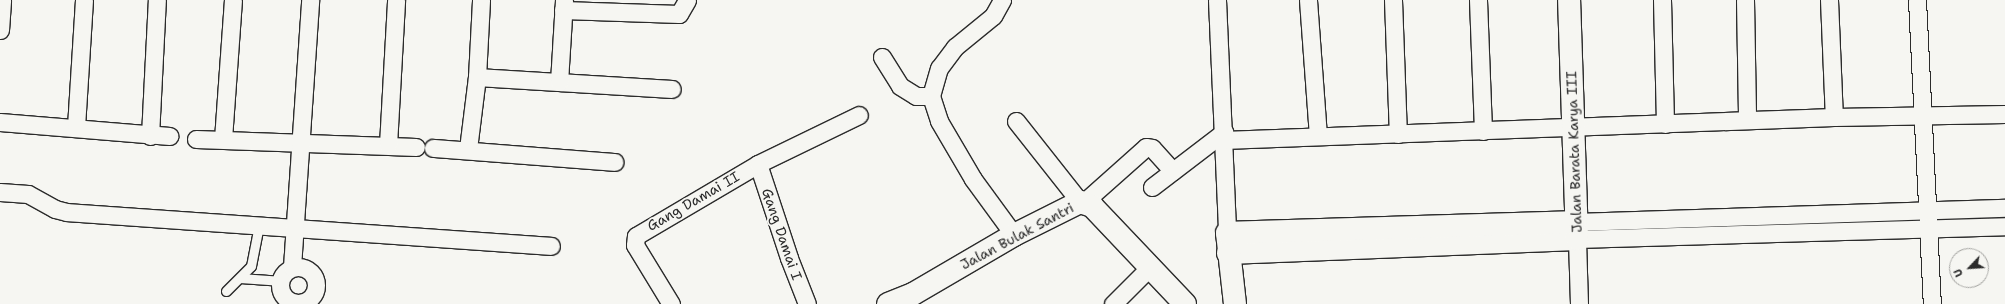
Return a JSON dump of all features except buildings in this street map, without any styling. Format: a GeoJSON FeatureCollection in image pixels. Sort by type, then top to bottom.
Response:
{"type":"FeatureCollection","features":[{"type":"Feature","properties":{"kind":"street"},"geometry":{"type":"LineString","coordinates":[[0,30],[2,0]]}},
{"type":"Feature","properties":{"kind":"street"},"geometry":{"type":"LineString","coordinates":[[76,128],[84,0]]}},
{"type":"Feature","properties":{"kind":"street"},"geometry":{"type":"LineString","coordinates":[[150,136],[156,0]]}},
{"type":"Feature","properties":{"kind":"street"},"geometry":{"type":"LineString","coordinates":[[224,139],[233,0]]}},
{"type":"Feature","properties":{"kind":"street"},"geometry":{"type":"LineString","coordinates":[[292,267],[293,228],[310,0]]}},
{"type":"Feature","properties":{"kind":"street"},"geometry":{"type":"LineString","coordinates":[[388,145],[396,0]]}},
{"type":"Feature","properties":{"kind":"street"},"geometry":{"type":"LineString","coordinates":[[468,149],[477,77],[481,0]]}},
{"type":"Feature","properties":{"kind":"street"},"geometry":{"type":"LineString","coordinates":[[559,82],[564,5],[679,14],[688,0]]}},
{"type":"Feature","properties":{"kind":"street"},"geometry":{"type":"LineString","coordinates":[[1002,0],[993,16],[955,47],[940,68],[932,96],[939,121],[973,179],[1014,235]]}},
{"type":"Feature","properties":{"kind":"street"},"geometry":{"type":"LineString","coordinates":[[1217,0],[1227,243],[1235,304]]}},
{"type":"Feature","properties":{"kind":"street"},"geometry":{"type":"LineString","coordinates":[[1308,0],[1318,135]]}},
{"type":"Feature","properties":{"kind":"street"},"geometry":{"type":"LineString","coordinates":[[1394,0],[1398,134]]}},
{"type":"Feature","properties":{"kind":"street"},"geometry":{"type":"LineString","coordinates":[[1478,0],[1483,131]]}},
{"type":"Feature","properties":{"kind":"street","name":"Jalan Barata Karya III"},"geometry":{"type":"LineString","coordinates":[[1569,0],[1579,304]]}},
{"type":"Feature","properties":{"kind":"street"},"geometry":{"type":"LineString","coordinates":[[1662,0],[1665,124]]}},
{"type":"Feature","properties":{"kind":"street"},"geometry":{"type":"LineString","coordinates":[[1745,0],[1747,120]]}},
{"type":"Feature","properties":{"kind":"street"},"geometry":{"type":"LineString","coordinates":[[1829,0],[1834,117]]}},
{"type":"Feature","properties":{"kind":"street"},"geometry":{"type":"LineString","coordinates":[[1917,0],[1932,304]]}},
{"type":"Feature","properties":{"kind":"street"},"geometry":{"type":"LineString","coordinates":[[882,57],[900,86],[916,96],[932,96]]}},
{"type":"Feature","properties":{"kind":"street"},"geometry":{"type":"LineString","coordinates":[[477,77],[672,90]]}},
{"type":"Feature","properties":{"kind":"street"},"geometry":{"type":"LineString","coordinates":[[1152,187],[1223,136],[1398,134],[1922,114],[2005,114]]}},
{"type":"Feature","properties":{"kind":"street"},"geometry":{"type":"LineString","coordinates":[[758,164],[859,115]]}},
{"type":"Feature","properties":{"kind":"street"},"geometry":{"type":"LineString","coordinates":[[1016,121],[1082,203],[1146,146],[1152,148],[1172,172]]}},
{"type":"Feature","properties":{"kind":"street"},"geometry":{"type":"LineString","coordinates":[[0,122],[150,136],[169,136]]}},
{"type":"Feature","properties":{"kind":"street"},"geometry":{"type":"LineString","coordinates":[[196,139],[416,147]]}},
{"type":"Feature","properties":{"kind":"street"},"geometry":{"type":"LineString","coordinates":[[433,148],[468,149],[614,162]]}},
{"type":"Feature","properties":{"kind":"street","name":"Gang Damai II"},"geometry":{"type":"LineString","coordinates":[[671,304],[635,245],[636,236],[758,164]]}},
{"type":"Feature","properties":{"kind":"street","name":"Gang Damai I"},"geometry":{"type":"LineString","coordinates":[[758,164],[789,258],[807,304]]}},
{"type":"Feature","properties":{"kind":"street"},"geometry":{"type":"LineString","coordinates":[[0,192],[28,194],[55,209],[67,212],[551,246]]}},
{"type":"Feature","properties":{"kind":"street","name":"Jalan Bulak Santri"},"geometry":{"type":"LineString","coordinates":[[888,304],[913,294],[1014,235],[1082,203],[1092,206],[1184,304]]}},
{"type":"Feature","properties":{"kind":"street"},"geometry":{"type":"LineString","coordinates":[[1227,243],[1576,230],[1928,210],[2005,208]]}},
{"type":"Feature","properties":{"kind":"street"},"geometry":{"type":"LineString","coordinates":[[1576,230],[1928,228],[2005,226]]}},
{"type":"Feature","properties":{"kind":"street"},"geometry":{"type":"LineString","coordinates":[[292,267],[303,267],[312,273],[316,283],[314,294],[305,303],[296,303],[286,299],[280,291],[279,281],[284,272],[292,267]]}},
{"type":"Feature","properties":{"kind":"street"},"geometry":{"type":"LineString","coordinates":[[1113,304],[1150,267]]}},
{"type":"Feature","properties":{"kind":"lane"},"geometry":{"type":"LineString","coordinates":[[226,291],[251,266],[259,225]]}},
{"type":"Feature","properties":{"kind":"lane"},"geometry":{"type":"LineString","coordinates":[[240,278],[279,281]]}}]}
